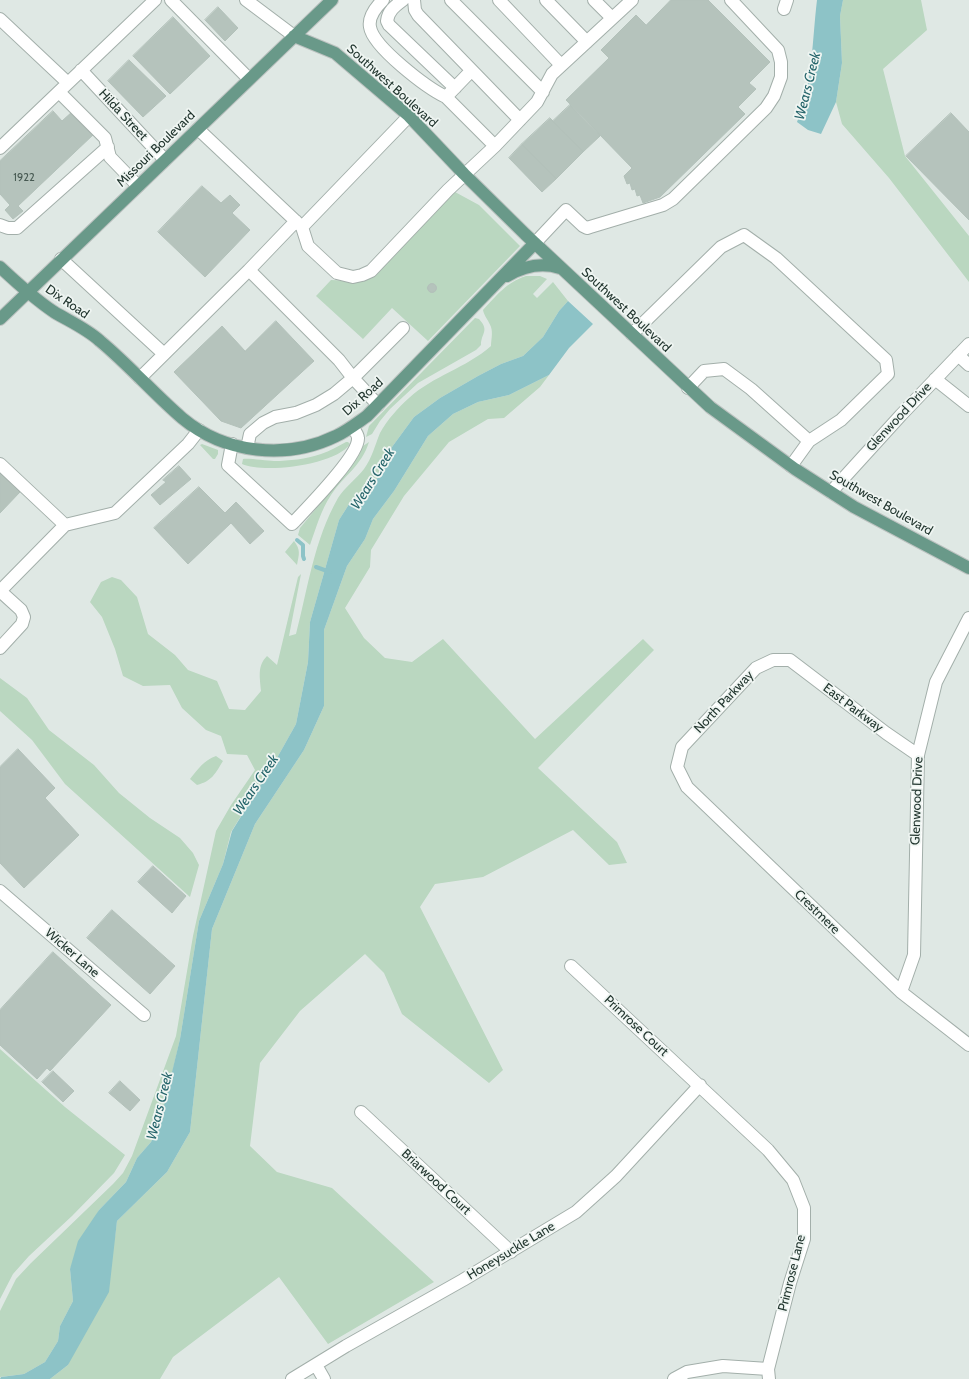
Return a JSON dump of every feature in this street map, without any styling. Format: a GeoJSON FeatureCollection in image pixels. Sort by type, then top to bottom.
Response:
{"type":"FeatureCollection","features":[{"type":"Feature","properties":{"kind":"main road","name":"Missouri Boulevard"},"geometry":{"type":"LineString","coordinates":[[0,319],[332,0]]}},
{"type":"Feature","properties":{"kind":"main road","name":"Southwest Boulevard"},"geometry":{"type":"LineString","coordinates":[[294,36],[335,53],[409,116],[464,174],[535,243],[710,407],[791,466],[854,507],[969,568]]}},
{"type":"Feature","properties":{"kind":"main road","name":"Dix Road"},"geometry":{"type":"LineString","coordinates":[[0,267],[27,292],[53,311],[98,339],[183,418],[199,430],[232,444],[247,448],[277,452],[291,451],[337,436],[367,416],[535,243]]}},
{"type":"Feature","properties":{"kind":"main road"},"geometry":{"type":"LineString","coordinates":[[496,283],[516,270],[530,266],[543,264],[561,268]]}},
{"type":"Feature","properties":{"kind":"street"},"geometry":{"type":"LineString","coordinates":[[0,148],[155,0]]}},
{"type":"Feature","properties":{"kind":"street"},"geometry":{"type":"LineString","coordinates":[[171,0],[249,79]]}},
{"type":"Feature","properties":{"kind":"street"},"geometry":{"type":"LineString","coordinates":[[246,0],[294,36]]}},
{"type":"Feature","properties":{"kind":"street"},"geometry":{"type":"LineString","coordinates":[[383,0],[377,6],[369,26],[376,41],[409,72],[434,92],[446,97],[494,146]]}},
{"type":"Feature","properties":{"kind":"street"},"geometry":{"type":"LineString","coordinates":[[403,0],[393,8],[388,15],[387,21],[389,25],[455,88]]}},
{"type":"Feature","properties":{"kind":"street"},"geometry":{"type":"LineString","coordinates":[[414,0],[415,10],[418,15],[520,120]]}},
{"type":"Feature","properties":{"kind":"street"},"geometry":{"type":"LineString","coordinates":[[451,0],[543,92]]}},
{"type":"Feature","properties":{"kind":"street"},"geometry":{"type":"LineString","coordinates":[[499,0],[561,65]]}},
{"type":"Feature","properties":{"kind":"street"},"geometry":{"type":"LineString","coordinates":[[546,0],[587,42]]}},
{"type":"Feature","properties":{"kind":"street"},"geometry":{"type":"LineString","coordinates":[[594,0],[612,18]]}},
{"type":"Feature","properties":{"kind":"street"},"geometry":{"type":"LineString","coordinates":[[198,129],[299,224],[308,246],[337,273],[353,277],[362,275],[371,270],[464,174],[520,120],[537,102],[552,74],[632,0]]}},
{"type":"Feature","properties":{"kind":"street"},"geometry":{"type":"LineString","coordinates":[[535,243],[566,210],[587,228],[663,205],[673,199],[766,108],[774,96],[781,77],[781,62],[778,50],[731,0]]}},
{"type":"Feature","properties":{"kind":"street"},"geometry":{"type":"LineString","coordinates":[[0,19],[68,83]]}},
{"type":"Feature","properties":{"kind":"street","name":"Hilda Street"},"geometry":{"type":"LineString","coordinates":[[81,70],[165,160]]}},
{"type":"Feature","properties":{"kind":"street"},"geometry":{"type":"LineString","coordinates":[[446,97],[471,71]]}},
{"type":"Feature","properties":{"kind":"street"},"geometry":{"type":"LineString","coordinates":[[59,92],[105,138],[110,158],[138,186]]}},
{"type":"Feature","properties":{"kind":"street"},"geometry":{"type":"LineString","coordinates":[[140,378],[249,270],[299,224],[409,116]]}},
{"type":"Feature","properties":{"kind":"street"},"geometry":{"type":"LineString","coordinates":[[0,225],[8,228],[17,228],[108,147]]}},
{"type":"Feature","properties":{"kind":"street"},"geometry":{"type":"LineString","coordinates":[[632,334],[722,247],[744,235],[776,258],[886,360],[888,374],[841,420],[809,441],[791,466]]}},
{"type":"Feature","properties":{"kind":"street"},"geometry":{"type":"LineString","coordinates":[[61,259],[164,354]]}},
{"type":"Feature","properties":{"kind":"street"},"geometry":{"type":"LineString","coordinates":[[249,270],[339,360],[353,378],[378,404]]}},
{"type":"Feature","properties":{"kind":"street"},"geometry":{"type":"LineString","coordinates":[[247,448],[250,434],[262,423],[275,417],[296,413],[316,405],[334,394],[353,378],[403,328]]}},
{"type":"Feature","properties":{"kind":"street","name":"Glenwood Drive"},"geometry":{"type":"LineString","coordinates":[[831,492],[969,344]]}},
{"type":"Feature","properties":{"kind":"street"},"geometry":{"type":"LineString","coordinates":[[958,355],[969,365]]}},
{"type":"Feature","properties":{"kind":"street"},"geometry":{"type":"LineString","coordinates":[[688,388],[704,371],[724,369],[751,388],[809,441]]}},
{"type":"Feature","properties":{"kind":"street"},"geometry":{"type":"LineString","coordinates":[[935,379],[969,406]]}},
{"type":"Feature","properties":{"kind":"street"},"geometry":{"type":"LineString","coordinates":[[232,444],[228,466],[292,524],[346,464],[357,444],[358,436],[352,427]]}},
{"type":"Feature","properties":{"kind":"street"},"geometry":{"type":"LineString","coordinates":[[0,648],[22,624],[24,617],[21,610],[0,591],[65,525],[115,513],[188,444],[199,430]]}},
{"type":"Feature","properties":{"kind":"street"},"geometry":{"type":"LineString","coordinates":[[0,464],[65,525]]}},
{"type":"Feature","properties":{"kind":"street","name":"Glenwood Drive"},"geometry":{"type":"LineString","coordinates":[[901,992],[914,955],[918,755],[936,682],[969,618]]}},
{"type":"Feature","properties":{"kind":"street","name":"North Parkway"},"geometry":{"type":"LineString","coordinates":[[677,767],[682,746],[756,668],[773,660],[790,660]]}},
{"type":"Feature","properties":{"kind":"street","name":"East Parkway"},"geometry":{"type":"LineString","coordinates":[[790,660],[886,734],[918,755]]}},
{"type":"Feature","properties":{"kind":"street","name":"Crestmere"},"geometry":{"type":"LineString","coordinates":[[677,767],[687,787],[901,992],[969,1045]]}},
{"type":"Feature","properties":{"kind":"street","name":"Wicker Lane"},"geometry":{"type":"LineString","coordinates":[[0,891],[144,1015]]}},
{"type":"Feature","properties":{"kind":"street","name":"Primrose Court"},"geometry":{"type":"LineString","coordinates":[[572,966],[700,1086]]}},
{"type":"Feature","properties":{"kind":"street","name":"Honeysuckle Lane"},"geometry":{"type":"LineString","coordinates":[[292,1379],[346,1346],[511,1252],[576,1212],[616,1176],[700,1086]]}},
{"type":"Feature","properties":{"kind":"street","name":"Primrose Lane"},"geometry":{"type":"LineString","coordinates":[[700,1086],[768,1150],[794,1180],[804,1208],[804,1239],[790,1283],[768,1374]]}},
{"type":"Feature","properties":{"kind":"street","name":"Briarwood Court"},"geometry":{"type":"LineString","coordinates":[[361,1112],[511,1252]]}},
{"type":"Feature","properties":{"kind":"street"},"geometry":{"type":"LineString","coordinates":[[316,1365],[324,1379]]}},
{"type":"Feature","properties":{"kind":"street"},"geometry":{"type":"LineString","coordinates":[[674,1379],[686,1372],[723,1366],[768,1374]]}},
{"type":"Feature","properties":{"kind":"green space"},"geometry":{"type":"Polygon","coordinates":[[[843,0],[921,0],[927,30],[883,69],[905,156],[969,236],[969,282],[889,178],[842,124],[836,102],[842,63],[840,16],[843,0]]]}},
{"type":"Feature","properties":{"kind":"green space"},"geometry":{"type":"Polygon","coordinates":[[[455,192],[479,205],[520,246],[428,341],[392,308],[363,339],[316,296],[331,280],[355,281],[455,192]]]}},
{"type":"Feature","properties":{"kind":"green space"},"geometry":{"type":"Polygon","coordinates":[[[526,276],[540,276],[547,279],[533,294],[537,298],[553,282],[568,301],[559,311],[543,337],[523,356],[501,364],[478,376],[440,398],[414,417],[392,447],[377,479],[367,491],[351,501],[339,520],[310,622],[308,662],[296,724],[273,765],[231,832],[223,864],[199,921],[180,1039],[160,1126],[151,1142],[137,1158],[126,1182],[99,1210],[70,1269],[73,1301],[60,1326],[58,1341],[45,1362],[24,1374],[0,1377],[0,1311],[16,1279],[113,1184],[123,1173],[132,1156],[176,1036],[193,936],[216,831],[231,805],[255,770],[247,755],[227,754],[221,736],[206,730],[182,708],[170,685],[143,686],[123,676],[115,649],[102,617],[90,602],[101,582],[112,577],[121,580],[137,597],[148,634],[175,655],[188,670],[217,681],[229,709],[245,710],[261,691],[260,668],[264,660],[267,656],[277,665],[298,577],[301,574],[289,636],[296,634],[312,564],[323,530],[338,498],[367,465],[383,428],[397,410],[418,390],[481,354],[491,346],[492,329],[483,310],[498,294],[513,282],[526,276]]]}},
{"type":"Feature","properties":{"kind":"green space"},"geometry":{"type":"Polygon","coordinates":[[[475,318],[479,319],[484,326],[481,345],[476,350],[418,383],[390,409],[372,434],[366,437],[369,426],[475,318]]]}},
{"type":"Feature","properties":{"kind":"green space"},"geometry":{"type":"Polygon","coordinates":[[[549,375],[540,387],[504,418],[488,419],[449,442],[404,496],[371,550],[370,567],[345,608],[364,638],[385,658],[412,662],[443,639],[535,739],[643,639],[654,650],[538,768],[617,842],[627,863],[609,865],[573,830],[483,877],[435,884],[420,907],[503,1070],[489,1083],[402,1014],[384,973],[365,954],[300,1011],[260,1063],[250,1146],[277,1172],[332,1188],[434,1282],[328,1344],[279,1277],[173,1357],[160,1379],[50,1379],[68,1365],[115,1237],[117,1221],[167,1172],[190,1132],[212,929],[255,824],[304,750],[324,706],[324,630],[347,566],[365,539],[373,519],[394,491],[428,436],[453,414],[478,402],[509,395],[549,375]]]}},
{"type":"Feature","properties":{"kind":"green space"},"geometry":{"type":"Polygon","coordinates":[[[346,442],[350,444],[342,451],[330,457],[299,466],[266,468],[252,467],[242,464],[243,459],[280,461],[309,457],[324,453],[346,442]]]}},
{"type":"Feature","properties":{"kind":"green space"},"geometry":{"type":"Polygon","coordinates":[[[369,442],[362,458],[336,488],[327,501],[310,545],[298,535],[300,528],[352,465],[363,446],[369,442]]]}},
{"type":"Feature","properties":{"kind":"green space"},"geometry":{"type":"Polygon","coordinates":[[[202,444],[218,450],[218,454],[215,459],[213,459],[200,445],[202,444]]]}},
{"type":"Feature","properties":{"kind":"green space"},"geometry":{"type":"Polygon","coordinates":[[[294,541],[299,550],[297,565],[285,552],[294,541]]]}},
{"type":"Feature","properties":{"kind":"green space"},"geometry":{"type":"Polygon","coordinates":[[[0,678],[27,698],[49,730],[94,765],[119,793],[150,818],[180,838],[193,853],[199,865],[190,897],[65,784],[32,740],[0,711],[0,678]]]}},
{"type":"Feature","properties":{"kind":"green space"},"geometry":{"type":"Polygon","coordinates":[[[216,756],[223,761],[210,779],[197,785],[190,779],[205,762],[216,756]]]}},
{"type":"Feature","properties":{"kind":"green space"},"geometry":{"type":"Polygon","coordinates":[[[0,1049],[65,1107],[125,1155],[114,1173],[72,1216],[29,1256],[13,1274],[0,1299],[0,1049]]]}},
{"type":"Feature","properties":{"kind":"water","name":"Wears Creek"},"geometry":{"type":"Polygon","coordinates":[[[817,0],[843,0],[840,16],[842,63],[836,102],[821,134],[808,130],[797,122],[809,77],[817,0]]]}},
{"type":"Feature","properties":{"kind":"water"},"geometry":{"type":"Polygon","coordinates":[[[568,301],[593,324],[569,348],[549,375],[509,395],[478,402],[453,414],[428,436],[394,491],[373,519],[365,539],[347,566],[324,630],[324,706],[304,750],[255,824],[212,929],[190,1132],[167,1172],[117,1221],[109,1292],[68,1365],[50,1379],[0,1379],[1,1377],[24,1374],[45,1362],[58,1341],[60,1326],[73,1301],[70,1269],[78,1241],[99,1210],[126,1182],[137,1158],[151,1142],[159,1126],[180,1039],[199,921],[223,864],[232,831],[273,765],[296,724],[308,662],[310,622],[339,520],[351,501],[367,491],[377,479],[392,447],[414,417],[440,398],[478,376],[501,364],[523,356],[543,337],[559,311],[568,301]]]}},
{"type":"Feature","properties":{"kind":"building"},"geometry":{"type":"Polygon","coordinates":[[[671,0],[708,0],[770,62],[749,83],[756,89],[738,107],[745,114],[660,197],[643,203],[640,195],[637,196],[635,189],[632,190],[630,183],[627,184],[624,176],[632,168],[566,100],[609,58],[601,50],[636,15],[646,25],[671,0]]]}},
{"type":"Feature","properties":{"kind":"building"},"geometry":{"type":"Polygon","coordinates":[[[218,7],[238,28],[225,41],[205,20],[218,7]]]}},
{"type":"Feature","properties":{"kind":"building"},"geometry":{"type":"Polygon","coordinates":[[[173,17],[210,56],[170,94],[133,56],[173,17]]]}},
{"type":"Feature","properties":{"kind":"building"},"geometry":{"type":"Polygon","coordinates":[[[129,60],[166,96],[143,117],[108,81],[129,60]]]}},
{"type":"Feature","properties":{"kind":"building"},"geometry":{"type":"Polygon","coordinates":[[[570,105],[600,136],[583,152],[553,121],[570,105]]]}},
{"type":"Feature","properties":{"kind":"building"},"geometry":{"type":"Polygon","coordinates":[[[53,111],[62,121],[73,111],[94,134],[18,206],[23,211],[13,219],[5,210],[10,205],[0,194],[0,161],[53,111]]]}},
{"type":"Feature","properties":{"kind":"building"},"geometry":{"type":"Polygon","coordinates":[[[951,113],[969,132],[969,220],[906,156],[951,113]]]}},
{"type":"Feature","properties":{"kind":"building"},"geometry":{"type":"Polygon","coordinates":[[[550,118],[583,152],[556,179],[522,144],[550,118]]]}},
{"type":"Feature","properties":{"kind":"building"},"geometry":{"type":"Polygon","coordinates":[[[522,144],[556,179],[542,192],[509,158],[522,144]]]}},
{"type":"Feature","properties":{"kind":"building"},"geometry":{"type":"Polygon","coordinates":[[[202,186],[221,203],[230,195],[240,205],[232,213],[250,230],[205,277],[158,232],[202,186]]]}},
{"type":"Feature","properties":{"kind":"building"},"geometry":{"type":"Polygon","coordinates":[[[432,283],[437,288],[432,293],[427,288],[432,283]]]}},
{"type":"Feature","properties":{"kind":"building"},"geometry":{"type":"Polygon","coordinates":[[[276,321],[314,361],[241,428],[221,421],[174,372],[222,326],[245,351],[276,321]]]}},
{"type":"Feature","properties":{"kind":"building"},"geometry":{"type":"Polygon","coordinates":[[[179,466],[191,479],[160,505],[151,495],[166,482],[163,480],[179,466]]]}},
{"type":"Feature","properties":{"kind":"building"},"geometry":{"type":"Polygon","coordinates":[[[0,473],[20,492],[0,513],[0,473]]]}},
{"type":"Feature","properties":{"kind":"building"},"geometry":{"type":"Polygon","coordinates":[[[199,487],[225,513],[236,502],[264,531],[250,544],[231,523],[188,564],[154,528],[199,487]]]}},
{"type":"Feature","properties":{"kind":"building"},"geometry":{"type":"Polygon","coordinates":[[[18,749],[55,788],[45,798],[79,835],[24,888],[0,863],[0,767],[18,749]]]}},
{"type":"Feature","properties":{"kind":"building"},"geometry":{"type":"Polygon","coordinates":[[[153,866],[186,896],[172,913],[138,882],[153,866]]]}},
{"type":"Feature","properties":{"kind":"building"},"geometry":{"type":"Polygon","coordinates":[[[112,910],[175,966],[150,994],[87,938],[112,910]]]}},
{"type":"Feature","properties":{"kind":"building"},"geometry":{"type":"Polygon","coordinates":[[[53,952],[111,1005],[50,1071],[47,1068],[37,1079],[0,1045],[0,1010],[53,952]]]}},
{"type":"Feature","properties":{"kind":"building"},"geometry":{"type":"Polygon","coordinates":[[[53,1071],[74,1091],[63,1102],[42,1082],[53,1071]]]}},
{"type":"Feature","properties":{"kind":"building"},"geometry":{"type":"Polygon","coordinates":[[[120,1081],[140,1100],[130,1111],[109,1093],[120,1081]]]}},
{"type":"Feature","properties":{"kind":"waterway"},"geometry":{"type":"LineString","coordinates":[[297,540],[303,545],[304,559]]}},
{"type":"Feature","properties":{"kind":"waterway"},"geometry":{"type":"LineString","coordinates":[[316,567],[330,572]]}}]}
